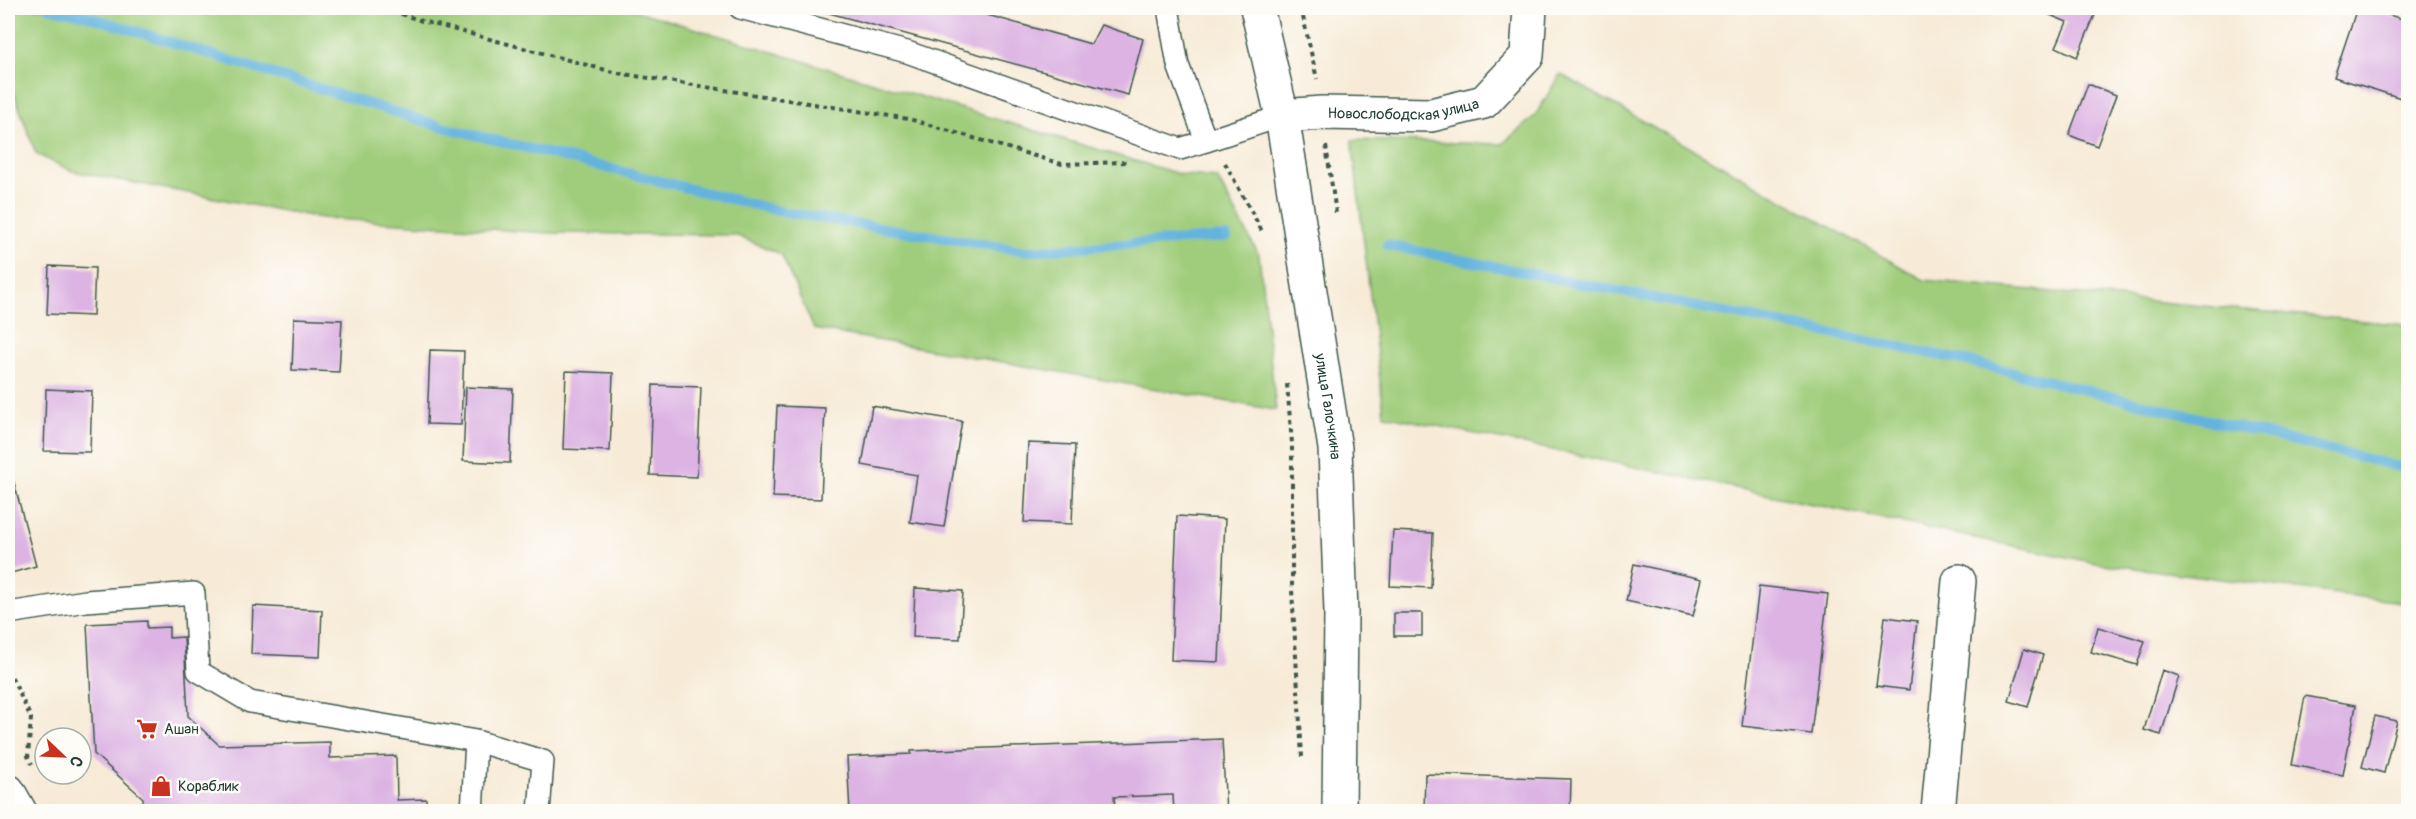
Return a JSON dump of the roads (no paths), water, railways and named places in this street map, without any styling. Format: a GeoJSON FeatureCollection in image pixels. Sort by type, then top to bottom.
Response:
{"type":"FeatureCollection","features":[{"type":"Feature","properties":{"kind":"street","name":"улица Галочкина"},"geometry":{"type":"LineString","coordinates":[[1257,8],[1282,116],[1335,448],[1341,612],[1339,812]]}},
{"type":"Feature","properties":{"kind":"street","name":"Новослободская улица"},"geometry":{"type":"LineString","coordinates":[[1282,116],[1322,113],[1431,115],[1484,102],[1527,56],[1530,8]]}},
{"type":"Feature","properties":{"kind":"street"},"geometry":{"type":"LineString","coordinates":[[1938,812],[1959,581]]}},
{"type":"Feature","properties":{"kind":"street"},"geometry":{"type":"LineString","coordinates":[[8,791],[20,812]]}},
{"type":"Feature","properties":{"kind":"lane"},"geometry":{"type":"LineString","coordinates":[[740,8],[906,52],[1180,149],[1282,116]]}},
{"type":"Feature","properties":{"kind":"lane"},"geometry":{"type":"LineString","coordinates":[[1168,8],[1178,65],[1206,141]]}},
{"type":"Feature","properties":{"kind":"lane"},"geometry":{"type":"LineString","coordinates":[[8,613],[86,601],[194,593],[198,671],[250,702],[476,741],[543,761],[539,812]]}},
{"type":"Feature","properties":{"kind":"lane"},"geometry":{"type":"LineString","coordinates":[[472,812],[476,741]]}},
{"type":"Feature","properties":{"kind":"waterway"},"geometry":{"type":"LineString","coordinates":[[50,8],[78,13],[443,127],[783,212],[1026,251],[1227,237]]}},
{"type":"Feature","properties":{"kind":"waterway"},"geometry":{"type":"LineString","coordinates":[[1387,245],[1963,360],[2408,469]]}},
{"type":"Feature","properties":{"kind":"place","name":"Ашан"},"geometry":{"type":"Point","coordinates":[147,729]}},
{"type":"Feature","properties":{"kind":"place","name":"Кораблик"},"geometry":{"type":"Point","coordinates":[161,786]}}]}
